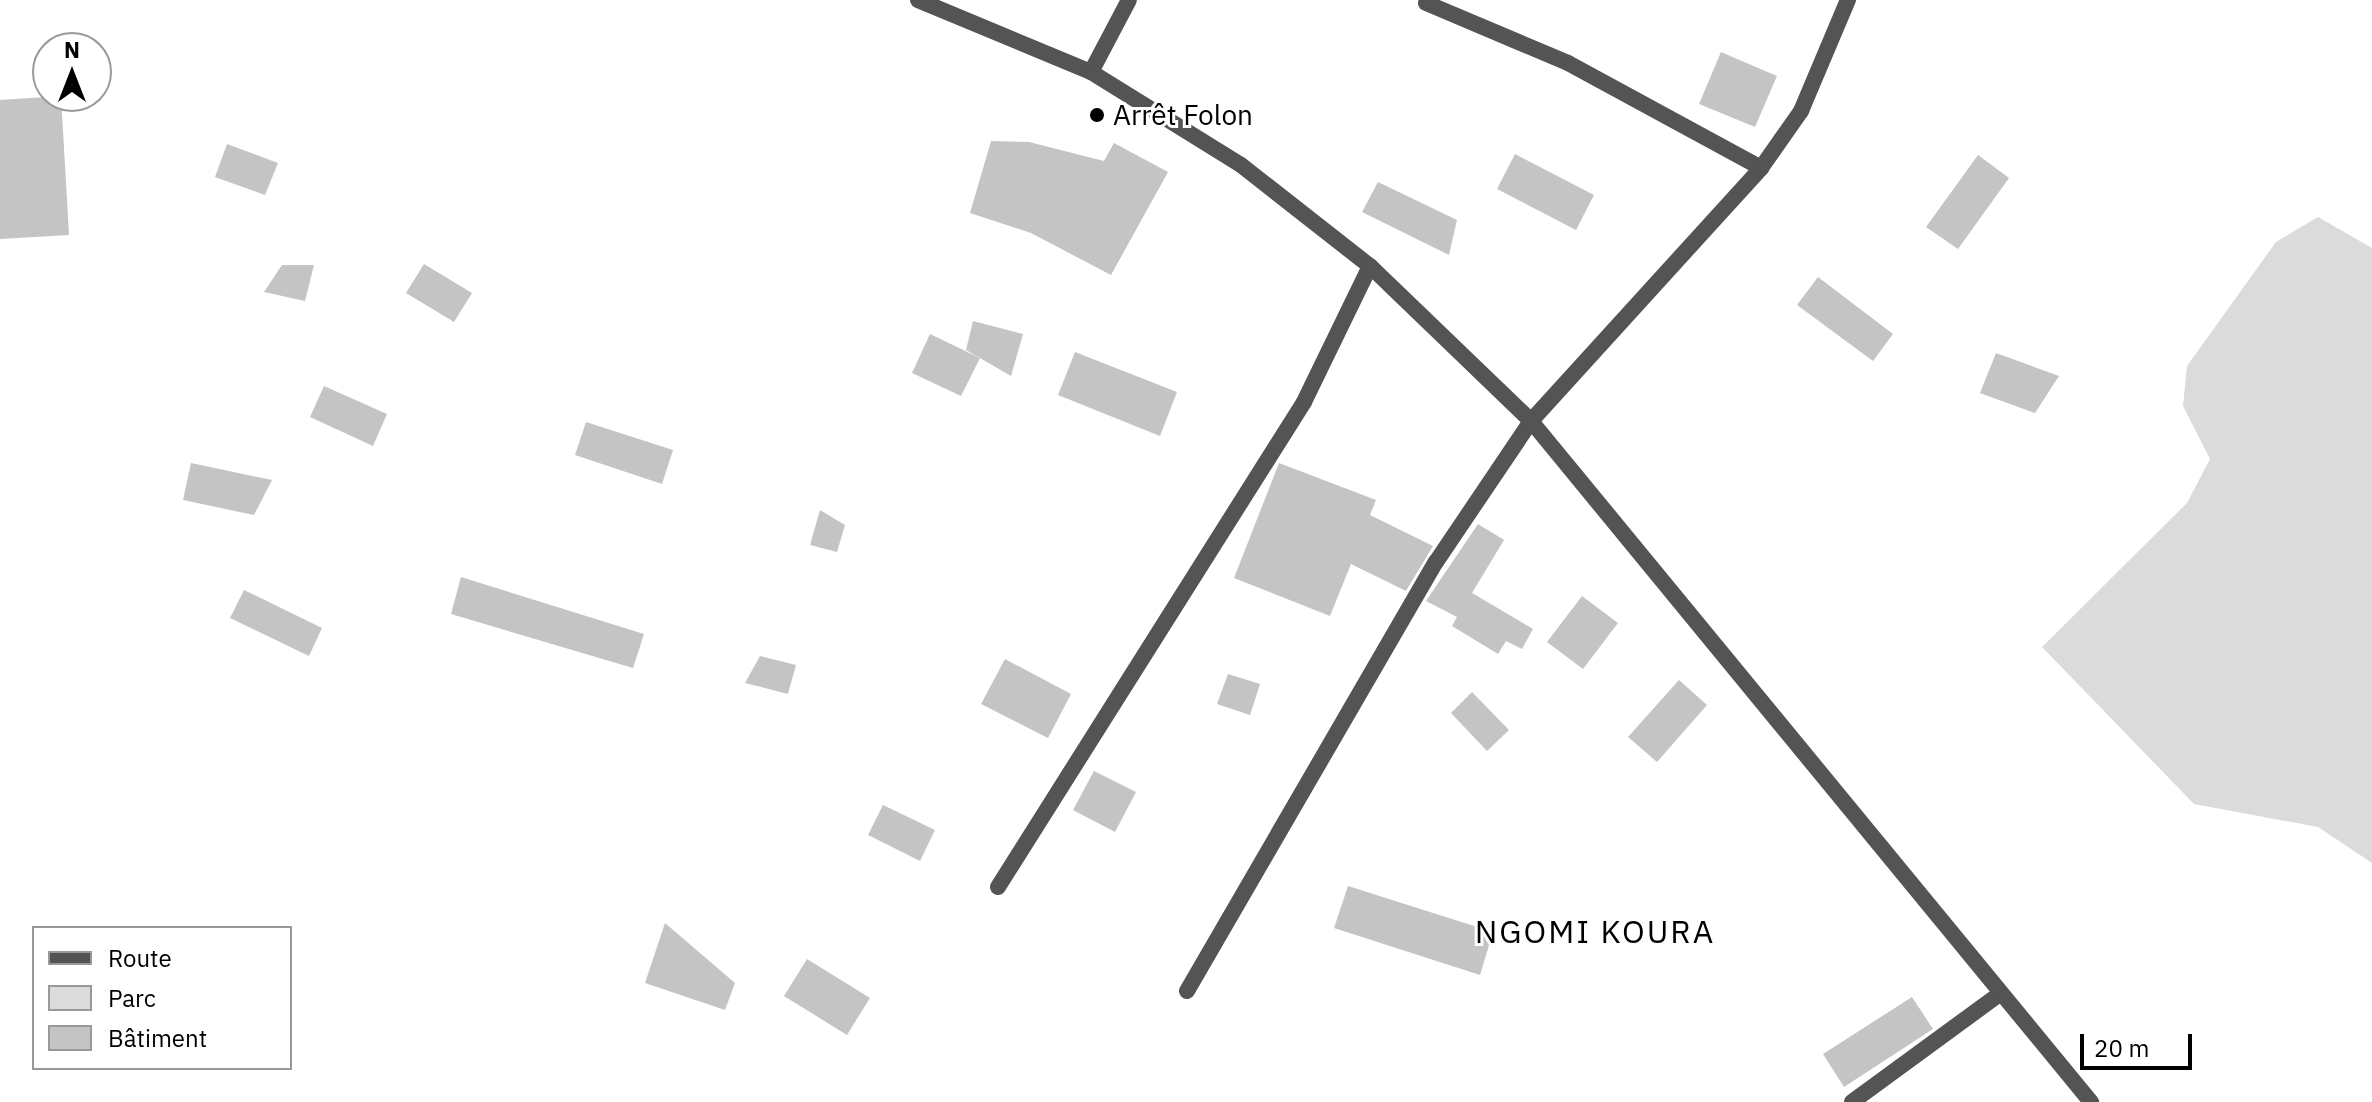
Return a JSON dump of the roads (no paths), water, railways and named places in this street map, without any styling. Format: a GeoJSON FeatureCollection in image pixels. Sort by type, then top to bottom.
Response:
{"type":"FeatureCollection","features":[{"type":"Feature","properties":{"kind":"street"},"geometry":{"type":"LineString","coordinates":[[918,0],[1091,72],[1241,165],[1370,266],[1531,421],[1998,995],[2091,1102]]}},
{"type":"Feature","properties":{"kind":"street"},"geometry":{"type":"LineString","coordinates":[[1091,72],[1129,0]]}},
{"type":"Feature","properties":{"kind":"street"},"geometry":{"type":"LineString","coordinates":[[1187,991],[1436,562],[1531,421],[1761,168],[1801,111],[1848,0]]}},
{"type":"Feature","properties":{"kind":"street"},"geometry":{"type":"LineString","coordinates":[[1426,3],[1568,63],[1761,168]]}},
{"type":"Feature","properties":{"kind":"street"},"geometry":{"type":"LineString","coordinates":[[998,887],[1304,402],[1370,266]]}},
{"type":"Feature","properties":{"kind":"street"},"geometry":{"type":"LineString","coordinates":[[1852,1102],[1998,995]]}},
{"type":"Feature","properties":{"kind":"place","name":"Arrêt Folon"},"geometry":{"type":"Point","coordinates":[1097,115]}},
{"type":"Feature","properties":{"kind":"district","name":"NGOMI KOURA"},"geometry":{"type":"Point","coordinates":[1595,931]}}]}
